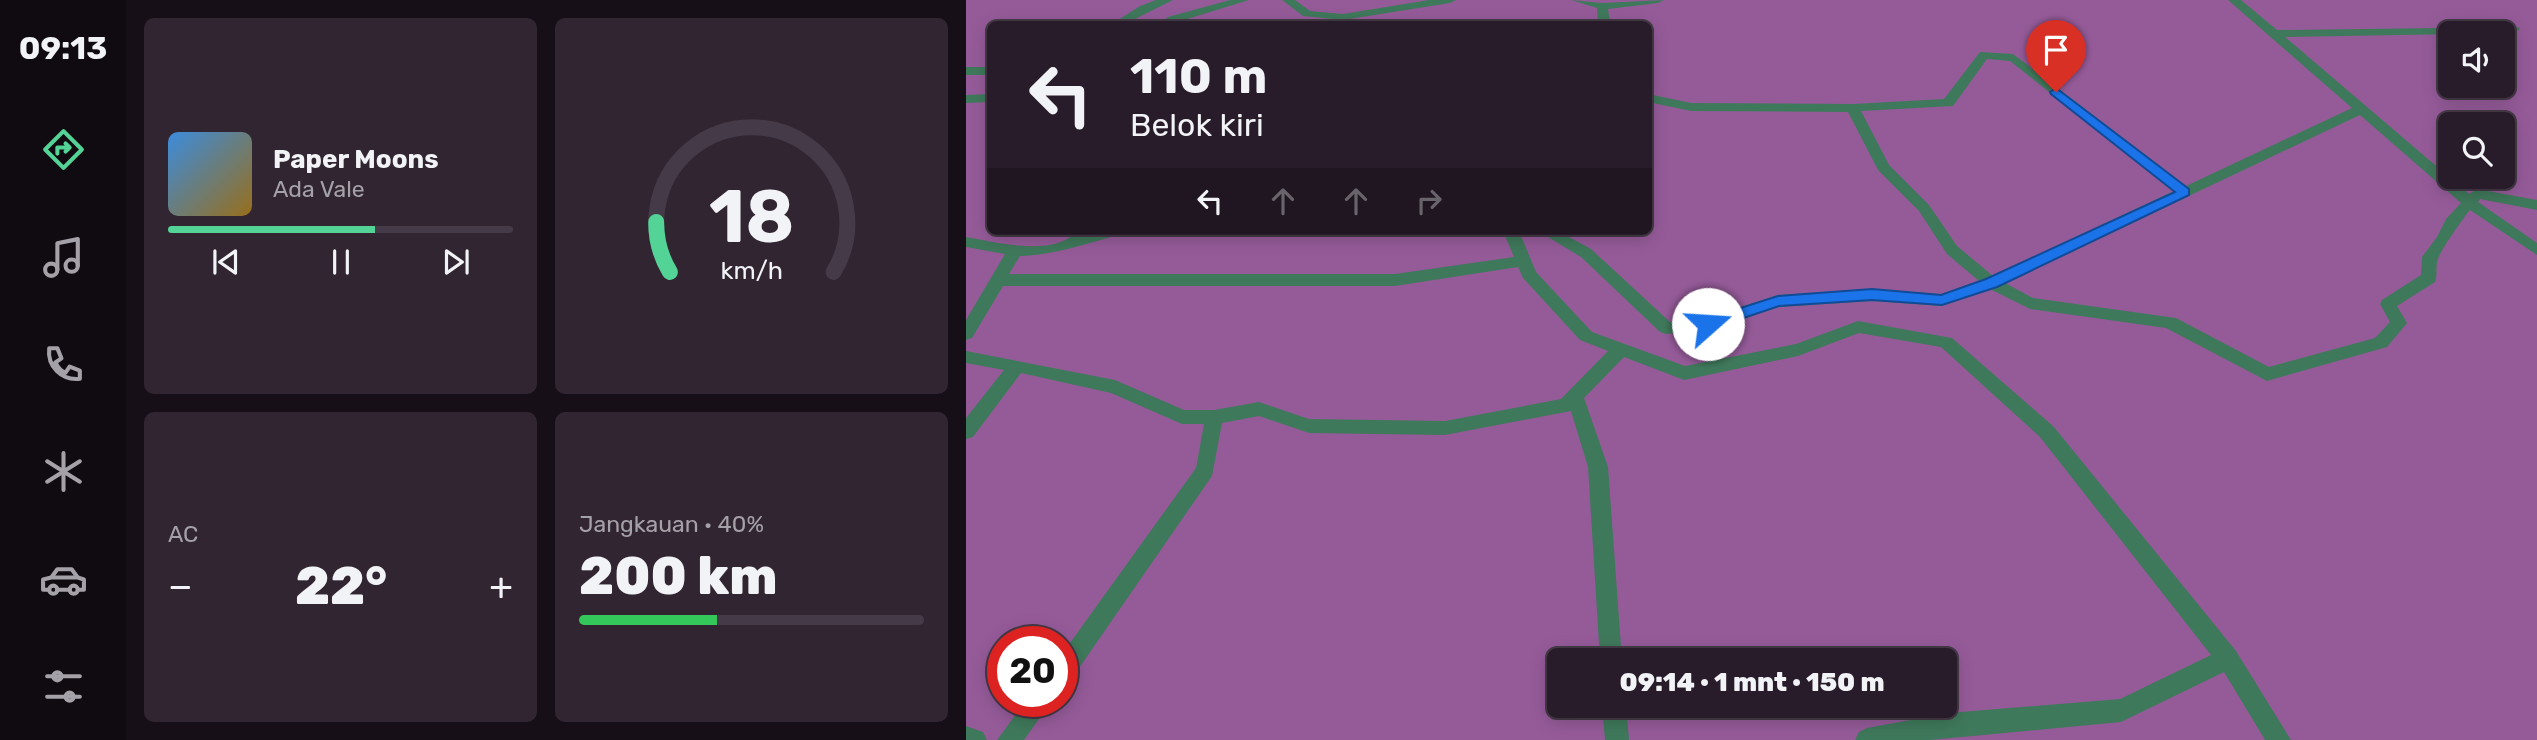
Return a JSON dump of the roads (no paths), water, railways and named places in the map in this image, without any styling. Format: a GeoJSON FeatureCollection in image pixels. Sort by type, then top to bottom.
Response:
{"type":"FeatureCollection","features":[{"type":"Feature","properties":{"kind":"lane"},"geometry":{"type":"LineString","coordinates":[[1123,21],[1144,8],[1167,0]]}},
{"type":"Feature","properties":{"kind":"lane"},"geometry":{"type":"LineString","coordinates":[[1169,21],[1243,0]]}},
{"type":"Feature","properties":{"kind":"lane"},"geometry":{"type":"LineString","coordinates":[[1288,0],[1307,14],[1342,21],[1450,0]]}},
{"type":"Feature","properties":{"kind":"lane"},"geometry":{"type":"LineString","coordinates":[[1577,0],[1602,6],[1658,0]]}},
{"type":"Feature","properties":{"kind":"lane"},"geometry":{"type":"LineString","coordinates":[[2234,0],[2469,202],[2537,250]]}},
{"type":"Feature","properties":{"kind":"lane"},"geometry":{"type":"LineString","coordinates":[[1602,6],[1604,21]]}},
{"type":"Feature","properties":{"kind":"lane"},"geometry":{"type":"LineString","coordinates":[[2274,34],[2438,31]]}},
{"type":"Feature","properties":{"kind":"lane"},"geometry":{"type":"LineString","coordinates":[[1652,99],[1691,107],[1853,108],[1948,103],[1984,55],[2012,58],[2185,192]]}},
{"type":"Feature","properties":{"kind":"lane"},"geometry":{"type":"LineString","coordinates":[[966,71],[987,71]]}},
{"type":"Feature","properties":{"kind":"lane"},"geometry":{"type":"LineString","coordinates":[[966,99],[987,98]]}},
{"type":"Feature","properties":{"kind":"lane"},"geometry":{"type":"LineString","coordinates":[[1853,108],[1883,167],[1924,208],[1952,250],[1992,283],[2030,303],[2171,322],[2267,374],[2381,344],[2399,323],[2388,304],[2429,278],[2430,257],[2444,239],[2451,222],[2477,194],[2537,205]]}},
{"type":"Feature","properties":{"kind":"lane"},"geometry":{"type":"LineString","coordinates":[[1553,235],[1586,253],[1666,328],[1708,324],[1778,301],[1872,295],[1942,300],[1992,283],[2361,109]]}},
{"type":"Feature","properties":{"kind":"lane"},"geometry":{"type":"LineString","coordinates":[[966,242],[1015,251],[1059,248],[1081,235]]}},
{"type":"Feature","properties":{"kind":"lane"},"geometry":{"type":"LineString","coordinates":[[1513,235],[1529,274],[1586,336],[1684,373],[1798,350],[1858,327],[1946,342],[2047,432],[2228,659],[2279,740]]}},
{"type":"Feature","properties":{"kind":"lane"},"geometry":{"type":"LineString","coordinates":[[966,334],[1015,251]]}},
{"type":"Feature","properties":{"kind":"lane"},"geometry":{"type":"LineString","coordinates":[[997,280],[1395,280],[1523,261]]}},
{"type":"Feature","properties":{"kind":"lane"},"geometry":{"type":"LineString","coordinates":[[966,357],[1115,387],[1182,417],[1214,417],[1259,409],[1309,426],[1445,428],[1566,405],[1621,349]]}},
{"type":"Feature","properties":{"kind":"lane"},"geometry":{"type":"LineString","coordinates":[[966,432],[1017,366]]}},
{"type":"Feature","properties":{"kind":"lane"},"geometry":{"type":"LineString","coordinates":[[1575,396],[1598,467],[1610,648]]}},
{"type":"Feature","properties":{"kind":"lane"},"geometry":{"type":"LineString","coordinates":[[1078,650],[1205,470],[1214,417]]}},
{"type":"Feature","properties":{"kind":"lane"},"geometry":{"type":"LineString","coordinates":[[1867,740],[1948,725],[2122,710],[2228,659]]}},
{"type":"Feature","properties":{"kind":"lane"},"geometry":{"type":"LineString","coordinates":[[1009,740],[1027,717]]}},
{"type":"Feature","properties":{"kind":"lane"},"geometry":{"type":"LineString","coordinates":[[1615,718],[1617,740]]}},
{"type":"Feature","properties":{"kind":"lane"},"geometry":{"type":"LineString","coordinates":[[966,738],[975,740]]}}]}
